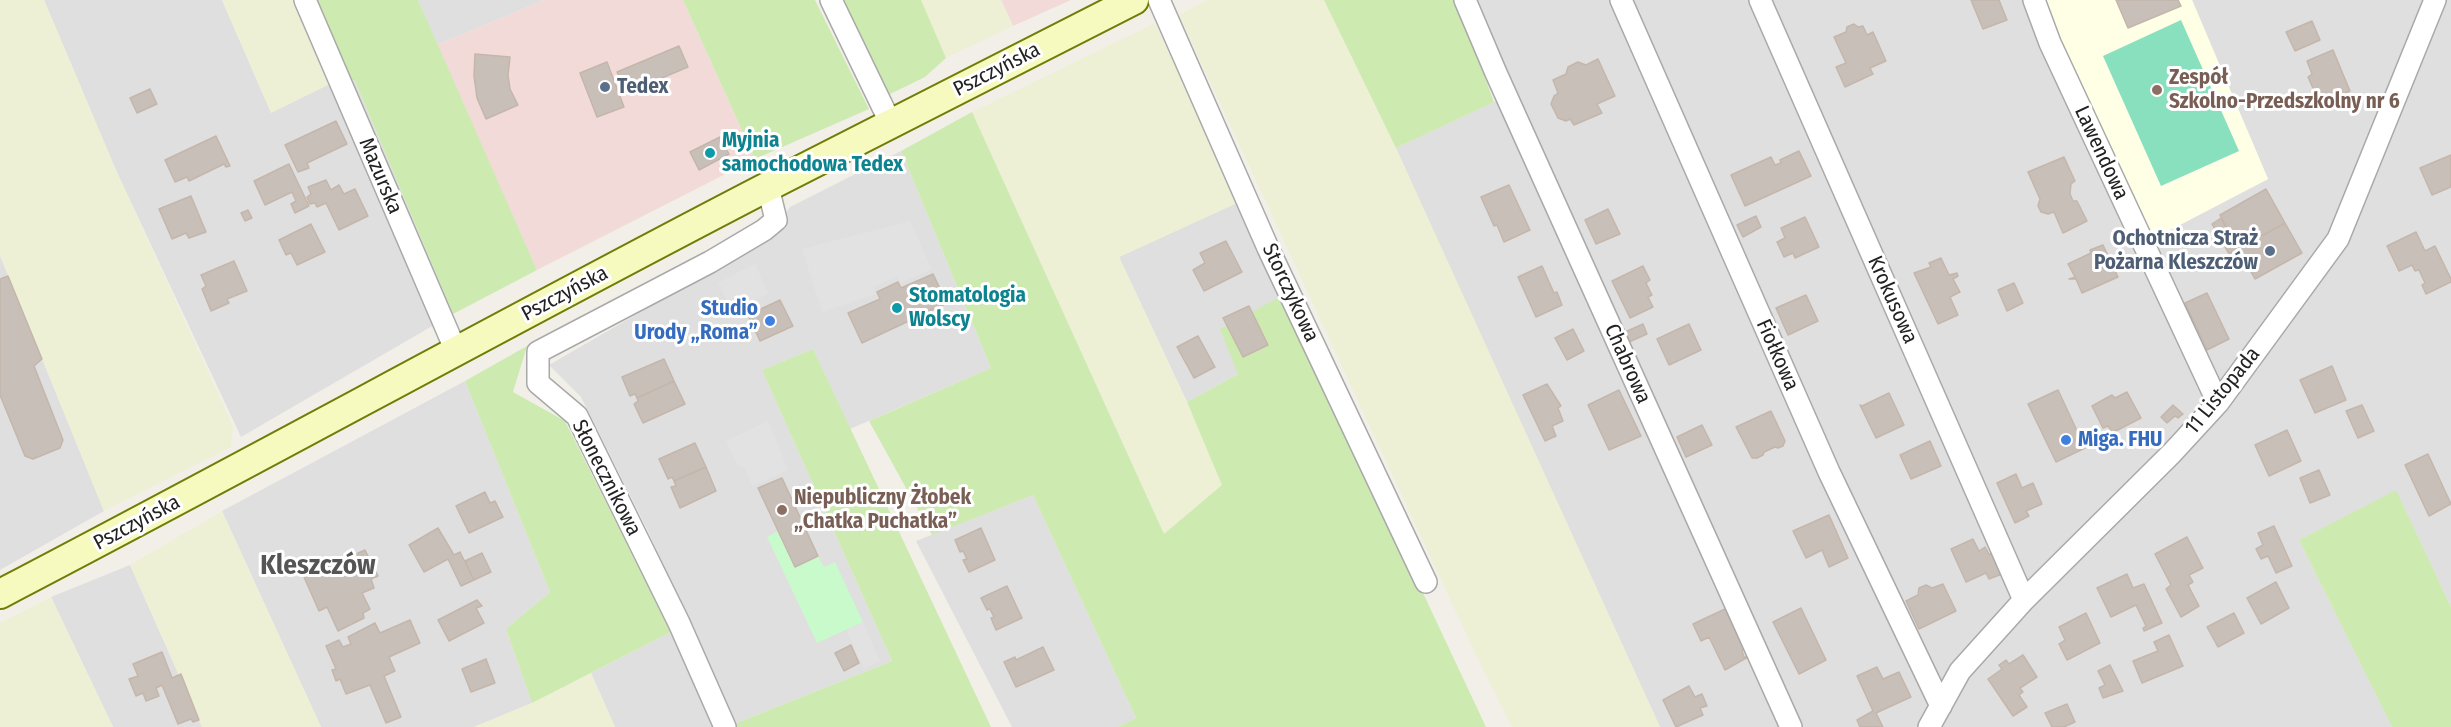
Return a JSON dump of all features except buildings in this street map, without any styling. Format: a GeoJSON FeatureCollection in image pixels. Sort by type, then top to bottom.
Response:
{"type":"FeatureCollection","features":[{"type":"Feature","properties":{"kind":"main road","name":"Pszczyńska"},"geometry":{"type":"LineString","coordinates":[[0,594],[257,460],[456,351],[768,187],[1134,0]]}},
{"type":"Feature","properties":{"kind":"street","name":"Mazurska"},"geometry":{"type":"LineString","coordinates":[[305,0],[456,351]]}},
{"type":"Feature","properties":{"kind":"street"},"geometry":{"type":"LineString","coordinates":[[831,0],[891,124]]}},
{"type":"Feature","properties":{"kind":"street","name":"Storczykowa"},"geometry":{"type":"LineString","coordinates":[[1159,0],[1268,248],[1426,582]]}},
{"type":"Feature","properties":{"kind":"street","name":"Chabrowa"},"geometry":{"type":"LineString","coordinates":[[1465,0],[1791,727]]}},
{"type":"Feature","properties":{"kind":"street","name":"Fiołkowa"},"geometry":{"type":"LineString","coordinates":[[1621,0],[1829,472],[1941,706]]}},
{"type":"Feature","properties":{"kind":"street","name":"Krokusowa"},"geometry":{"type":"LineString","coordinates":[[1760,0],[2024,600]]}},
{"type":"Feature","properties":{"kind":"street","name":"Lawendowa"},"geometry":{"type":"LineString","coordinates":[[2034,0],[2050,43],[2218,403]]}},
{"type":"Feature","properties":{"kind":"street","name":"11 Listopada"},"geometry":{"type":"LineString","coordinates":[[1929,727],[1960,671],[2024,600],[2172,453],[2218,403],[2338,239],[2435,0]]}},
{"type":"Feature","properties":{"kind":"street","name":"Słonecznikowa"},"geometry":{"type":"LineString","coordinates":[[725,727],[679,623],[577,416],[538,383],[538,352],[710,262],[764,230],[776,220],[768,187]]}},
{"type":"Feature","properties":{"kind":"shaded area"},"geometry":{"type":"Polygon","coordinates":[[[0,0],[44,0],[115,168],[233,426],[231,447],[104,511],[0,256],[0,0]]]}},
{"type":"Feature","properties":{"kind":"shaded area"},"geometry":{"type":"Polygon","coordinates":[[[44,0],[222,0],[271,112],[338,76],[355,81],[453,314],[241,437],[115,168],[44,0]]]}},
{"type":"Feature","properties":{"kind":"shaded area"},"geometry":{"type":"Polygon","coordinates":[[[222,0],[292,0],[330,84],[271,113],[222,0]]]}},
{"type":"Feature","properties":{"kind":"shaded area"},"geometry":{"type":"Polygon","coordinates":[[[418,0],[544,0],[437,45],[418,0]]]}},
{"type":"Feature","properties":{"kind":"shaded area"},"geometry":{"type":"Polygon","coordinates":[[[544,0],[683,0],[755,159],[537,270],[437,45],[544,0]]]}},
{"type":"Feature","properties":{"kind":"shaded area"},"geometry":{"type":"Polygon","coordinates":[[[920,0],[1001,0],[1013,26],[946,58],[920,0]]]}},
{"type":"Feature","properties":{"kind":"shaded area"},"geometry":{"type":"Polygon","coordinates":[[[1001,0],[1071,0],[1013,26],[1001,0]]]}},
{"type":"Feature","properties":{"kind":"shaded area"},"geometry":{"type":"Polygon","coordinates":[[[1207,0],[1324,0],[1396,148],[1660,727],[1512,727],[1475,653],[1179,15],[1207,0]]]}},
{"type":"Feature","properties":{"kind":"shaded area"},"geometry":{"type":"Polygon","coordinates":[[[1472,0],[2026,0],[2073,117],[2151,240],[2268,179],[2192,0],[2451,0],[2451,607],[2396,491],[2299,540],[2392,727],[1660,727],[1396,148],[1517,91],[1472,0]]]}},
{"type":"Feature","properties":{"kind":"shaded area","name":"Zespół Szkolno-Przedszkolny nr 6"},"geometry":{"type":"Polygon","coordinates":[[[2043,0],[2192,0],[2268,179],[2151,240],[2043,0]]]}},
{"type":"Feature","properties":{"kind":"shaded area"},"geometry":{"type":"Polygon","coordinates":[[[1155,23],[1239,202],[1119,257],[1223,485],[1164,534],[972,112],[1155,23]]]}},
{"type":"Feature","properties":{"kind":"shaded area"},"geometry":{"type":"Polygon","coordinates":[[[901,151],[991,368],[850,429],[813,349],[762,370],[892,661],[734,724],[647,529],[581,397],[549,365],[765,240],[790,207],[901,151]]]}},
{"type":"Feature","properties":{"kind":"shaded area"},"geometry":{"type":"Polygon","coordinates":[[[1239,202],[1283,295],[1238,374],[1187,402],[1119,257],[1239,202]]]}},
{"type":"Feature","properties":{"kind":"shaded area"},"geometry":{"type":"Polygon","coordinates":[[[910,221],[932,269],[900,283],[897,276],[874,287],[876,294],[822,312],[802,249],[910,221]]]}},
{"type":"Feature","properties":{"kind":"shaded area"},"geometry":{"type":"Polygon","coordinates":[[[0,255],[104,511],[0,570],[0,255]]]}},
{"type":"Feature","properties":{"kind":"shaded area"},"geometry":{"type":"Polygon","coordinates":[[[755,264],[768,294],[732,312],[718,283],[755,264]]]}},
{"type":"Feature","properties":{"kind":"shaded area"},"geometry":{"type":"Polygon","coordinates":[[[465,381],[550,592],[506,629],[532,703],[474,727],[321,727],[222,511],[465,381]]]}},
{"type":"Feature","properties":{"kind":"shaded area"},"geometry":{"type":"Polygon","coordinates":[[[768,421],[788,470],[752,486],[745,469],[737,465],[726,441],[768,421]]]}},
{"type":"Feature","properties":{"kind":"shaded area"},"geometry":{"type":"Polygon","coordinates":[[[1033,495],[1136,718],[1118,727],[1012,727],[916,541],[1033,495]]]}},
{"type":"Feature","properties":{"kind":"shaded area"},"geometry":{"type":"Polygon","coordinates":[[[222,511],[321,727],[202,727],[130,565],[222,511]]]}},
{"type":"Feature","properties":{"kind":"shaded area"},"geometry":{"type":"Polygon","coordinates":[[[130,565],[202,727],[113,727],[51,597],[130,565]]]}},
{"type":"Feature","properties":{"kind":"shaded area"},"geometry":{"type":"Polygon","coordinates":[[[51,597],[113,727],[0,727],[0,623],[51,597]]]}},
{"type":"Feature","properties":{"kind":"shaded area"},"geometry":{"type":"Polygon","coordinates":[[[863,622],[880,661],[864,669],[846,630],[863,622]]]}},
{"type":"Feature","properties":{"kind":"shaded area"},"geometry":{"type":"Polygon","coordinates":[[[671,632],[713,727],[615,727],[591,673],[671,632]]]}},
{"type":"Feature","properties":{"kind":"shaded area"},"geometry":{"type":"Polygon","coordinates":[[[591,673],[615,727],[474,727],[532,703],[591,673]]]}},
{"type":"Feature","properties":{"kind":"green space"},"geometry":{"type":"Polygon","coordinates":[[[310,0],[418,0],[537,270],[453,314],[355,81],[338,76],[310,0]]]}},
{"type":"Feature","properties":{"kind":"green space"},"geometry":{"type":"Polygon","coordinates":[[[683,0],[815,0],[869,109],[755,159],[683,0]]]}},
{"type":"Feature","properties":{"kind":"green space"},"geometry":{"type":"Polygon","coordinates":[[[838,0],[921,0],[946,58],[925,77],[884,97],[838,0]]]}},
{"type":"Feature","properties":{"kind":"green space"},"geometry":{"type":"Polygon","coordinates":[[[1324,0],[1456,0],[1494,102],[1396,148],[1324,0]]]}},
{"type":"Feature","properties":{"kind":"green space"},"geometry":{"type":"Polygon","coordinates":[[[2181,20],[2239,151],[2161,186],[2103,56],[2181,20]]]}},
{"type":"Feature","properties":{"kind":"green space"},"geometry":{"type":"Polygon","coordinates":[[[972,112],[1164,534],[1222,485],[1187,402],[1238,374],[1220,329],[1283,295],[1486,727],[1118,727],[1136,718],[1033,495],[932,535],[869,421],[991,368],[901,151],[972,112]]]}},
{"type":"Feature","properties":{"kind":"green space"},"geometry":{"type":"Polygon","coordinates":[[[527,346],[513,392],[565,421],[671,632],[532,703],[506,629],[550,592],[465,381],[527,346]]]}},
{"type":"Feature","properties":{"kind":"green space"},"geometry":{"type":"Polygon","coordinates":[[[813,349],[991,727],[736,727],[734,724],[892,661],[762,370],[813,349]]]}},
{"type":"Feature","properties":{"kind":"green space"},"geometry":{"type":"Polygon","coordinates":[[[2396,490],[2451,607],[2451,727],[2392,727],[2299,540],[2396,490]]]}},
{"type":"Feature","properties":{"kind":"green space"},"geometry":{"type":"Polygon","coordinates":[[[778,531],[795,567],[818,556],[824,567],[835,562],[863,622],[817,643],[767,537],[778,531]]]}},
{"type":"Feature","properties":{"kind":"place","name":"Tedex"},"geometry":{"type":"Point","coordinates":[605,87]}},
{"type":"Feature","properties":{"kind":"place","name":"Zespół Szkolno-Przedszkolny nr 6"},"geometry":{"type":"Point","coordinates":[2157,90]}},
{"type":"Feature","properties":{"kind":"place","name":"Myjnia samochodowa Tedex"},"geometry":{"type":"Point","coordinates":[710,153]}},
{"type":"Feature","properties":{"kind":"place","name":"Ochotnicza Straż Pożarna Kleszczów"},"geometry":{"type":"Point","coordinates":[2270,251]}},
{"type":"Feature","properties":{"kind":"place","name":"Stomatologia Wolscy"},"geometry":{"type":"Point","coordinates":[897,308]}},
{"type":"Feature","properties":{"kind":"place","name":"Studio Urody „Roma”"},"geometry":{"type":"Point","coordinates":[770,321]}},
{"type":"Feature","properties":{"kind":"place","name":"Miga. FHU"},"geometry":{"type":"Point","coordinates":[2066,440]}},
{"type":"Feature","properties":{"kind":"place","name":"Niepubliczny Żłobek „Chatka Puchatka”"},"geometry":{"type":"Point","coordinates":[782,510]}},
{"type":"Feature","properties":{"kind":"district","name":"Kleszczów"},"geometry":{"type":"Point","coordinates":[318,566]}}]}
